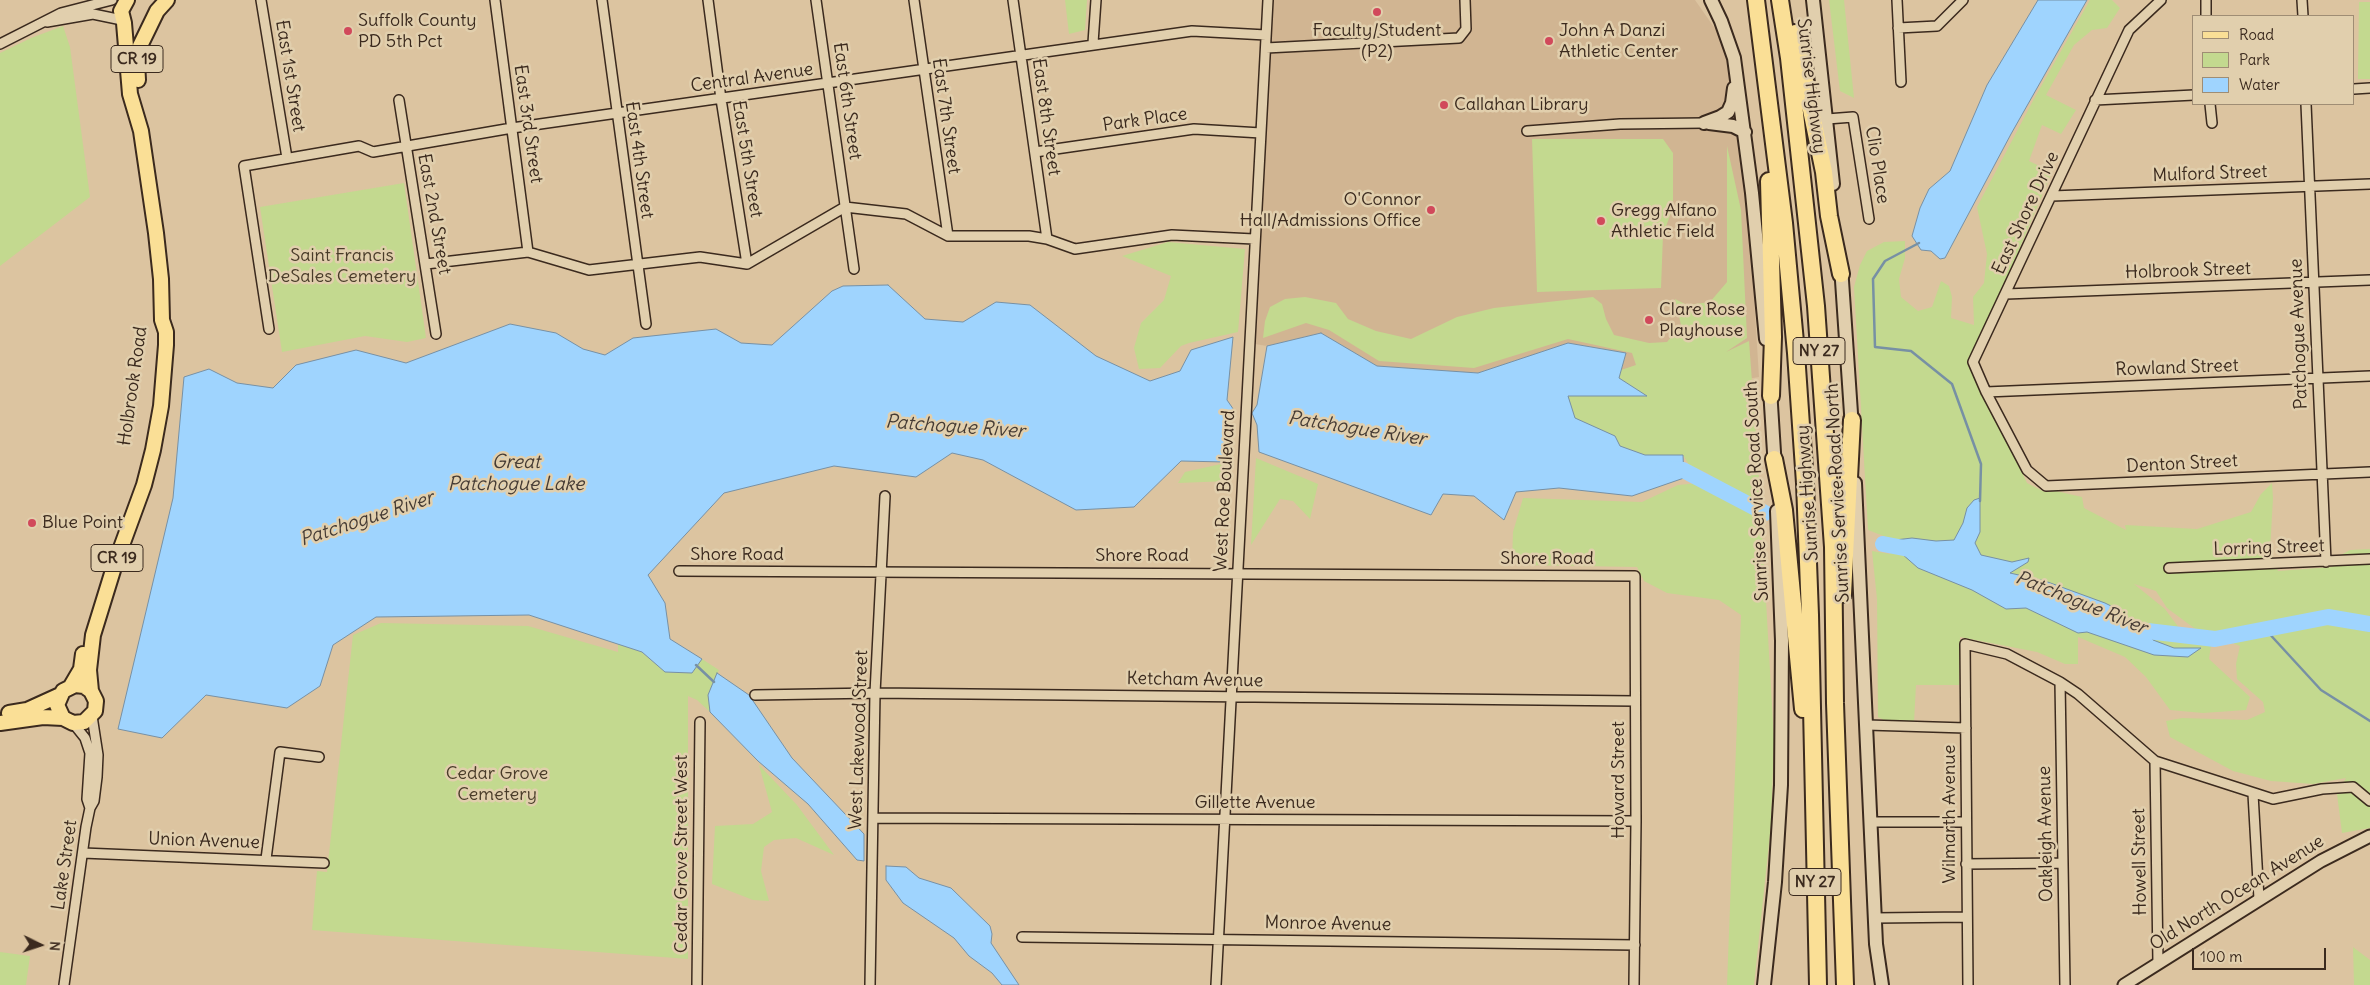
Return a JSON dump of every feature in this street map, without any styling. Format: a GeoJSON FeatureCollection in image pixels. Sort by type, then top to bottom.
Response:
{"type":"FeatureCollection","features":[{"type":"Feature","properties":{"kind":"highway","name":"Sunrise Highway"},"geometry":{"type":"LineString","coordinates":[[1756,0],[1769,92],[1790,287],[1805,483],[1810,615],[1818,985]]}},
{"type":"Feature","properties":{"kind":"highway","name":"Sunrise Highway"},"geometry":{"type":"LineString","coordinates":[[1780,0],[1789,58],[1816,306],[1833,548],[1835,703],[1844,985]]}},
{"type":"Feature","properties":{"kind":"highway"},"geometry":{"type":"LineString","coordinates":[[1788,0],[1824,172],[1829,216],[1841,274]]}},
{"type":"Feature","properties":{"kind":"highway"},"geometry":{"type":"LineString","coordinates":[[1769,92],[1773,337],[1770,396]]}},
{"type":"Feature","properties":{"kind":"highway"},"geometry":{"type":"LineString","coordinates":[[1835,703],[1843,604],[1852,420]]}},
{"type":"Feature","properties":{"kind":"highway"},"geometry":{"type":"LineString","coordinates":[[1774,458],[1784,510],[1801,701],[1813,778]]}},
{"type":"Feature","properties":{"kind":"main road","name":"CR 19"},"geometry":{"type":"LineString","coordinates":[[123,21],[122,7],[127,0]]}},
{"type":"Feature","properties":{"kind":"main road","name":"Holbrook Road"},"geometry":{"type":"LineString","coordinates":[[92,716],[96,706],[91,691],[89,670],[93,635],[114,567],[144,485],[158,428],[166,332],[162,320],[161,278],[156,233],[141,131],[137,62],[140,46],[156,6],[167,0]]}},
{"type":"Feature","properties":{"kind":"main road","name":"Sunrise Service Road South"},"geometry":{"type":"LineString","coordinates":[[1711,0],[1722,21],[1734,58],[1744,132],[1770,396],[1774,458],[1782,641],[1782,785],[1775,882],[1764,985]]}},
{"type":"Feature","properties":{"kind":"main road","name":"Sunrise Service Road North"},"geometry":{"type":"LineString","coordinates":[[1813,0],[1827,119],[1852,420],[1868,725],[1875,918],[1882,985]]}},
{"type":"Feature","properties":{"kind":"main road"},"geometry":{"type":"LineString","coordinates":[[123,21],[136,27],[150,24]]}},
{"type":"Feature","properties":{"kind":"main road","name":"Holbrook Road"},"geometry":{"type":"LineString","coordinates":[[123,21],[130,94],[141,131]]}},
{"type":"Feature","properties":{"kind":"main road"},"geometry":{"type":"LineString","coordinates":[[1704,123],[1720,117],[1731,108],[1734,97],[1734,58]]}},
{"type":"Feature","properties":{"kind":"main road"},"geometry":{"type":"LineString","coordinates":[[1704,123],[1728,125],[1744,132]]}},
{"type":"Feature","properties":{"kind":"main road","name":"Holbrook Road"},"geometry":{"type":"LineString","coordinates":[[0,716],[26,710],[60,695],[71,686],[81,669],[88,624],[128,506],[142,455],[153,398],[157,332],[162,320]]}},
{"type":"Feature","properties":{"kind":"main road"},"geometry":{"type":"LineString","coordinates":[[71,686],[84,686],[91,691]]}},
{"type":"Feature","properties":{"kind":"main road"},"geometry":{"type":"LineString","coordinates":[[60,695],[57,705],[68,721]]}},
{"type":"Feature","properties":{"kind":"main road"},"geometry":{"type":"LineString","coordinates":[[0,723],[43,717],[84,722],[92,716]]}},
{"type":"Feature","properties":{"kind":"street"},"geometry":{"type":"LineString","coordinates":[[0,44],[61,12],[92,2],[112,0]]}},
{"type":"Feature","properties":{"kind":"street","name":"East 1st Street"},"geometry":{"type":"LineString","coordinates":[[261,0],[287,158]]}},
{"type":"Feature","properties":{"kind":"street","name":"East 3rd Street"},"geometry":{"type":"LineString","coordinates":[[495,0],[528,252]]}},
{"type":"Feature","properties":{"kind":"street","name":"East 4th Street"},"geometry":{"type":"LineString","coordinates":[[602,0],[646,324]]}},
{"type":"Feature","properties":{"kind":"street","name":"East 5th Street"},"geometry":{"type":"LineString","coordinates":[[708,0],[721,99],[747,264]]}},
{"type":"Feature","properties":{"kind":"street","name":"East 6th Street"},"geometry":{"type":"LineString","coordinates":[[816,0],[845,207]]}},
{"type":"Feature","properties":{"kind":"street","name":"East 7th Street"},"geometry":{"type":"LineString","coordinates":[[914,0],[948,236]]}},
{"type":"Feature","properties":{"kind":"street","name":"East 8th Street"},"geometry":{"type":"LineString","coordinates":[[1013,0],[1047,239]]}},
{"type":"Feature","properties":{"kind":"street"},"geometry":{"type":"LineString","coordinates":[[1093,44],[1096,0]]}},
{"type":"Feature","properties":{"kind":"street","name":"West Roe Boulevard"},"geometry":{"type":"LineString","coordinates":[[1216,985],[1236,573],[1268,0]]}},
{"type":"Feature","properties":{"kind":"street"},"geometry":{"type":"LineString","coordinates":[[1266,48],[1459,38],[1466,29],[1464,0]]}},
{"type":"Feature","properties":{"kind":"street"},"geometry":{"type":"LineString","coordinates":[[1897,0],[1901,82]]}},
{"type":"Feature","properties":{"kind":"street"},"geometry":{"type":"LineString","coordinates":[[1898,28],[1937,26],[1963,0]]}},
{"type":"Feature","properties":{"kind":"street","name":"East Shore Drive"},"geometry":{"type":"LineString","coordinates":[[2015,448],[1973,362],[2129,30],[2161,0]]}},
{"type":"Feature","properties":{"kind":"street"},"geometry":{"type":"LineString","coordinates":[[2206,0],[2206,15]]}},
{"type":"Feature","properties":{"kind":"street"},"geometry":{"type":"LineString","coordinates":[[2302,0],[2303,15]]}},
{"type":"Feature","properties":{"kind":"street"},"geometry":{"type":"LineString","coordinates":[[44,22],[94,14],[123,21]]}},
{"type":"Feature","properties":{"kind":"street","name":"Central Avenue"},"geometry":{"type":"LineString","coordinates":[[269,329],[244,166],[359,146],[373,152],[512,128],[1192,30],[1266,35]]}},
{"type":"Feature","properties":{"kind":"street"},"geometry":{"type":"LineString","coordinates":[[2355,89],[2370,88]]}},
{"type":"Feature","properties":{"kind":"street"},"geometry":{"type":"LineString","coordinates":[[2095,100],[2192,95]]}},
{"type":"Feature","properties":{"kind":"street","name":"East 2nd Street"},"geometry":{"type":"LineString","coordinates":[[399,100],[436,334]]}},
{"type":"Feature","properties":{"kind":"street"},"geometry":{"type":"LineString","coordinates":[[2210,105],[2212,123]]}},
{"type":"Feature","properties":{"kind":"street","name":"Patchogue Avenue"},"geometry":{"type":"LineString","coordinates":[[2306,105],[2326,562]]}},
{"type":"Feature","properties":{"kind":"street","name":"Clio Place"},"geometry":{"type":"LineString","coordinates":[[1827,119],[1853,117],[1869,219]]}},
{"type":"Feature","properties":{"kind":"street"},"geometry":{"type":"LineString","coordinates":[[1527,131],[1620,124],[1704,123]]}},
{"type":"Feature","properties":{"kind":"street","name":"Park Place"},"geometry":{"type":"LineString","coordinates":[[1035,152],[1194,129],[1261,133]]}},
{"type":"Feature","properties":{"kind":"street","name":"Mulford Street"},"geometry":{"type":"LineString","coordinates":[[2052,196],[2370,184]]}},
{"type":"Feature","properties":{"kind":"street"},"geometry":{"type":"LineString","coordinates":[[845,207],[854,269]]}},
{"type":"Feature","properties":{"kind":"street"},"geometry":{"type":"LineString","coordinates":[[426,264],[502,253],[528,252],[590,270],[637,266],[700,256],[747,264],[845,207],[906,214],[948,236],[1029,236],[1047,239],[1075,249],[1172,235],[1254,239]]}},
{"type":"Feature","properties":{"kind":"street","name":"Holbrook Street"},"geometry":{"type":"LineString","coordinates":[[2006,294],[2370,280]]}},
{"type":"Feature","properties":{"kind":"street","name":"Rowland Street"},"geometry":{"type":"LineString","coordinates":[[1986,392],[2370,376]]}},
{"type":"Feature","properties":{"kind":"street","name":"Denton Street"},"geometry":{"type":"LineString","coordinates":[[2015,448],[2027,470],[2046,486],[2370,472]]}},
{"type":"Feature","properties":{"kind":"street","name":"West Lakewood Street"},"geometry":{"type":"LineString","coordinates":[[870,985],[875,693],[885,496]]}},
{"type":"Feature","properties":{"kind":"street","name":"Lorring Street"},"geometry":{"type":"LineString","coordinates":[[2169,568],[2370,559]]}},
{"type":"Feature","properties":{"kind":"street","name":"Shore Road"},"geometry":{"type":"LineString","coordinates":[[678,571],[1635,576]]}},
{"type":"Feature","properties":{"kind":"street","name":"Howard Street"},"geometry":{"type":"LineString","coordinates":[[1634,985],[1636,821],[1635,576]]}},
{"type":"Feature","properties":{"kind":"street","name":"Wilmarth Avenue"},"geometry":{"type":"LineString","coordinates":[[1968,985],[1965,644],[2007,654],[2060,682]]}},
{"type":"Feature","properties":{"kind":"street"},"geometry":{"type":"LineString","coordinates":[[2060,682],[2078,694],[2155,761],[2273,799],[2322,789],[2353,787],[2370,801]]}},
{"type":"Feature","properties":{"kind":"street","name":"Oakleigh Avenue"},"geometry":{"type":"LineString","coordinates":[[2060,682],[2065,985]]}},
{"type":"Feature","properties":{"kind":"street","name":"Ketcham Avenue"},"geometry":{"type":"LineString","coordinates":[[755,695],[875,693],[1635,701]]}},
{"type":"Feature","properties":{"kind":"street"},"geometry":{"type":"LineString","coordinates":[[90,808],[94,800],[98,764],[92,716]]}},
{"type":"Feature","properties":{"kind":"street"},"geometry":{"type":"LineString","coordinates":[[68,721],[85,738],[90,753],[87,799],[90,808]]}},
{"type":"Feature","properties":{"kind":"street","name":"Cedar Grove Street West"},"geometry":{"type":"LineString","coordinates":[[698,985],[700,722]]}},
{"type":"Feature","properties":{"kind":"street"},"geometry":{"type":"LineString","coordinates":[[1868,725],[1966,728]]}},
{"type":"Feature","properties":{"kind":"street"},"geometry":{"type":"LineString","coordinates":[[266,860],[280,752],[319,757]]}},
{"type":"Feature","properties":{"kind":"street","name":"Howell Street"},"geometry":{"type":"LineString","coordinates":[[2155,761],[2158,963]]}},
{"type":"Feature","properties":{"kind":"street"},"geometry":{"type":"LineString","coordinates":[[2253,794],[2259,899]]}},
{"type":"Feature","properties":{"kind":"street","name":"Lake Street"},"geometry":{"type":"LineString","coordinates":[[64,985],[90,808]]}},
{"type":"Feature","properties":{"kind":"street","name":"Gillette Avenue"},"geometry":{"type":"LineString","coordinates":[[873,818],[1636,821]]}},
{"type":"Feature","properties":{"kind":"street"},"geometry":{"type":"LineString","coordinates":[[1871,822],[1966,822]]}},
{"type":"Feature","properties":{"kind":"street","name":"Old North Ocean Avenue"},"geometry":{"type":"LineString","coordinates":[[2124,985],[2332,854],[2370,836]]}},
{"type":"Feature","properties":{"kind":"street","name":"Union Avenue"},"geometry":{"type":"LineString","coordinates":[[83,853],[324,863]]}},
{"type":"Feature","properties":{"kind":"street"},"geometry":{"type":"LineString","coordinates":[[1966,864],[2063,863]]}},
{"type":"Feature","properties":{"kind":"street"},"geometry":{"type":"LineString","coordinates":[[1875,918],[1967,917]]}},
{"type":"Feature","properties":{"kind":"street","name":"Monroe Avenue"},"geometry":{"type":"LineString","coordinates":[[1022,937],[1634,944]]}},
{"type":"Feature","properties":{"kind":"shaded area"},"geometry":{"type":"Polygon","coordinates":[[[1268,0],[1695,0],[1723,40],[1732,87],[1749,217],[1759,377],[1647,396],[1619,378],[1626,353],[1568,343],[1478,373],[1377,366],[1321,333],[1267,346],[1249,343],[1268,0]]]}},
{"type":"Feature","properties":{"kind":"green space"},"geometry":{"type":"Polygon","coordinates":[[[1065,0],[1087,0],[1085,30],[1069,34],[1065,0]]]}},
{"type":"Feature","properties":{"kind":"green space"},"geometry":{"type":"Polygon","coordinates":[[[1829,0],[1844,0],[1854,98],[1840,91],[1829,0]]]}},
{"type":"Feature","properties":{"kind":"green space"},"geometry":{"type":"Polygon","coordinates":[[[2090,0],[2112,0],[2120,8],[2107,28],[2092,30],[2074,45],[2046,95],[2076,110],[2061,134],[2042,125],[2029,161],[2052,172],[2007,278],[1969,358],[2027,483],[2045,492],[2056,491],[2082,497],[2084,508],[2126,530],[2125,525],[2197,529],[2251,512],[2261,494],[2272,483],[2270,551],[2278,571],[2332,567],[2341,555],[2350,550],[2370,549],[2370,828],[2342,833],[2337,794],[2346,778],[2313,784],[2271,781],[2233,771],[2170,737],[2166,721],[2182,718],[2247,720],[2265,712],[2263,702],[2237,679],[2236,664],[2240,646],[2194,628],[2167,608],[2156,591],[2134,584],[2165,609],[2185,636],[2211,645],[2209,659],[2250,697],[2246,710],[2203,713],[2170,710],[2146,677],[2125,657],[2078,637],[2078,664],[2065,664],[2037,652],[1960,637],[1959,685],[1916,685],[1914,722],[1886,721],[1878,717],[1877,599],[1872,551],[1890,554],[1894,540],[1868,530],[1854,287],[1860,265],[1867,251],[1884,242],[1905,241],[1905,258],[1899,279],[1901,297],[1918,311],[1932,307],[1941,281],[1949,286],[1952,297],[1951,318],[1974,325],[1973,297],[1984,283],[1987,254],[1977,207],[2035,97],[2090,0]]]}},
{"type":"Feature","properties":{"kind":"green space"},"geometry":{"type":"Polygon","coordinates":[[[2359,2],[2370,2],[2370,79],[2358,79],[2359,2]]]}},
{"type":"Feature","properties":{"kind":"green space"},"geometry":{"type":"Polygon","coordinates":[[[63,26],[70,47],[90,197],[0,266],[0,53],[31,38],[63,26]]]}},
{"type":"Feature","properties":{"kind":"green space","name":"Gregg Alfano Athletic Field"},"geometry":{"type":"Polygon","coordinates":[[[1532,139],[1663,139],[1673,153],[1673,207],[1663,235],[1661,288],[1537,292],[1532,139]]]}},
{"type":"Feature","properties":{"kind":"green space"},"geometry":{"type":"Polygon","coordinates":[[[1727,146],[1741,210],[1747,338],[1726,352],[1749,341],[1774,740],[1771,824],[1754,985],[1727,985],[1741,615],[1719,600],[1667,593],[1644,581],[1637,567],[1520,565],[1512,561],[1513,532],[1523,498],[1642,502],[1678,485],[1699,483],[1730,502],[1759,509],[1707,473],[1689,465],[1683,455],[1645,455],[1620,446],[1614,436],[1575,419],[1567,396],[1646,396],[1619,378],[1621,370],[1636,365],[1632,353],[1568,339],[1474,368],[1379,361],[1329,330],[1306,323],[1263,338],[1265,321],[1270,307],[1285,299],[1305,297],[1336,303],[1348,319],[1376,331],[1411,339],[1457,317],[1494,308],[1593,297],[1602,304],[1606,319],[1614,335],[1649,343],[1667,342],[1681,325],[1675,299],[1687,305],[1710,302],[1727,282],[1727,146]]]}},
{"type":"Feature","properties":{"kind":"green space","name":"Saint Francis DeSales Cemetery"},"geometry":{"type":"Polygon","coordinates":[[[404,183],[426,338],[407,342],[365,336],[282,352],[260,207],[404,183]]]}},
{"type":"Feature","properties":{"kind":"green space"},"geometry":{"type":"Polygon","coordinates":[[[1168,242],[1245,249],[1238,332],[1189,343],[1181,346],[1160,368],[1139,369],[1134,348],[1141,323],[1164,300],[1171,276],[1122,256],[1168,242]]]}},
{"type":"Feature","properties":{"kind":"green space"},"geometry":{"type":"Polygon","coordinates":[[[1256,458],[1318,484],[1310,519],[1293,501],[1280,499],[1251,545],[1256,458]]]}},
{"type":"Feature","properties":{"kind":"green space"},"geometry":{"type":"Polygon","coordinates":[[[1230,462],[1230,481],[1178,483],[1185,472],[1230,462]]]}},
{"type":"Feature","properties":{"kind":"green space","name":"Cedar Grove Cemetery"},"geometry":{"type":"Polygon","coordinates":[[[381,623],[528,626],[618,652],[618,644],[642,652],[665,672],[692,673],[702,659],[719,670],[708,695],[710,712],[697,700],[688,696],[688,959],[312,930],[317,871],[327,872],[353,635],[381,623]]]}},
{"type":"Feature","properties":{"kind":"green space"},"geometry":{"type":"Polygon","coordinates":[[[759,765],[797,805],[834,855],[796,838],[774,840],[764,847],[761,871],[769,901],[753,900],[712,884],[715,826],[753,824],[772,812],[759,765]]]}},
{"type":"Feature","properties":{"kind":"green space"},"geometry":{"type":"Polygon","coordinates":[[[2353,947],[2370,960],[2370,985],[2354,985],[2353,947]]]}},
{"type":"Feature","properties":{"kind":"green space"},"geometry":{"type":"Polygon","coordinates":[[[0,952],[30,956],[26,985],[0,985],[0,952]]]}},
{"type":"Feature","properties":{"kind":"water"},"geometry":{"type":"Polygon","coordinates":[[[2038,0],[2087,0],[2011,134],[1945,258],[1940,259],[1931,251],[1921,250],[1912,236],[1920,208],[1929,189],[1950,171],[1987,85],[2038,0]]]}},
{"type":"Feature","properties":{"kind":"water","name":"Great Patchogue Lake"},"geometry":{"type":"Polygon","coordinates":[[[888,285],[925,319],[963,322],[996,302],[1030,305],[1096,356],[1150,381],[1180,371],[1191,350],[1233,337],[1227,400],[1236,413],[1227,423],[1225,462],[1181,461],[1134,507],[1076,510],[983,460],[952,453],[916,477],[834,466],[724,493],[648,575],[665,603],[670,639],[702,659],[692,673],[665,672],[642,652],[529,615],[376,617],[333,645],[320,686],[287,708],[206,695],[162,738],[118,729],[173,498],[184,377],[209,369],[237,383],[273,388],[296,365],[356,350],[406,363],[510,324],[556,333],[583,349],[605,355],[633,338],[716,329],[741,343],[772,345],[832,291],[843,286],[888,285]]]}},
{"type":"Feature","properties":{"kind":"water"},"geometry":{"type":"Polygon","coordinates":[[[1321,333],[1377,366],[1478,373],[1568,343],[1626,353],[1619,378],[1647,396],[1568,396],[1575,418],[1615,436],[1620,446],[1645,455],[1683,455],[1684,478],[1632,496],[1559,488],[1516,492],[1504,520],[1474,496],[1443,494],[1431,515],[1259,452],[1257,425],[1252,413],[1257,405],[1267,346],[1321,333]]]}},
{"type":"Feature","properties":{"kind":"water"},"geometry":{"type":"Polygon","coordinates":[[[1980,498],[1980,532],[1975,543],[1981,555],[2012,562],[2029,558],[2028,562],[2010,573],[2045,581],[2105,603],[2111,606],[2117,614],[2148,627],[2153,640],[2174,648],[2201,648],[2188,657],[2154,655],[2087,632],[2078,633],[2026,608],[2006,609],[1972,590],[1918,568],[1893,546],[1895,540],[1912,538],[1936,541],[1954,540],[1963,523],[1967,508],[1974,500],[1980,498]]]}},
{"type":"Feature","properties":{"kind":"water"},"geometry":{"type":"Polygon","coordinates":[[[717,673],[749,695],[792,758],[864,834],[864,861],[857,860],[808,804],[758,761],[710,712],[708,695],[717,673]]]}},
{"type":"Feature","properties":{"kind":"water"},"geometry":{"type":"Polygon","coordinates":[[[886,866],[906,867],[919,878],[951,888],[990,926],[992,934],[991,943],[1019,985],[1002,985],[992,973],[969,956],[954,938],[903,903],[886,880],[886,866]]]}},
{"type":"Feature","properties":{"kind":"waterway"},"geometry":{"type":"LineString","coordinates":[[1919,243],[1885,261],[1873,279],[1875,347],[1911,351],[1952,384],[1981,464],[1980,501]]}},
{"type":"Feature","properties":{"kind":"waterway","name":"Patchogue River"},"geometry":{"type":"LineString","coordinates":[[1663,469],[1683,470],[1765,513]]}},
{"type":"Feature","properties":{"kind":"waterway","name":"Patchogue River"},"geometry":{"type":"LineString","coordinates":[[1883,544],[1914,550]]}},
{"type":"Feature","properties":{"kind":"waterway","name":"Patchogue River"},"geometry":{"type":"LineString","coordinates":[[2129,626],[2139,630],[2215,639],[2328,617],[2370,624]]}},
{"type":"Feature","properties":{"kind":"waterway"},"geometry":{"type":"LineString","coordinates":[[2265,629],[2321,690],[2370,721]]}},
{"type":"Feature","properties":{"kind":"waterway"},"geometry":{"type":"LineString","coordinates":[[696,665],[714,682]]}},
{"type":"Feature","properties":{"kind":"place","name":"Faculty/Student (P2)"},"geometry":{"type":"Point","coordinates":[1377,12]}},
{"type":"Feature","properties":{"kind":"place","name":"Suffolk County PD 5th Pct"},"geometry":{"type":"Point","coordinates":[348,31]}},
{"type":"Feature","properties":{"kind":"place","name":"John A Danzi Athletic Center"},"geometry":{"type":"Point","coordinates":[1549,41]}},
{"type":"Feature","properties":{"kind":"place","name":"Callahan Library"},"geometry":{"type":"Point","coordinates":[1444,105]}},
{"type":"Feature","properties":{"kind":"place","name":"O'Connor Hall/Admissions Office"},"geometry":{"type":"Point","coordinates":[1431,210]}},
{"type":"Feature","properties":{"kind":"place","name":"Gregg Alfano Athletic Field"},"geometry":{"type":"Point","coordinates":[1601,221]}},
{"type":"Feature","properties":{"kind":"place","name":"Clare Rose Playhouse"},"geometry":{"type":"Point","coordinates":[1649,320]}},
{"type":"Feature","properties":{"kind":"place","name":"Blue Point"},"geometry":{"type":"Point","coordinates":[32,523]}}]}
